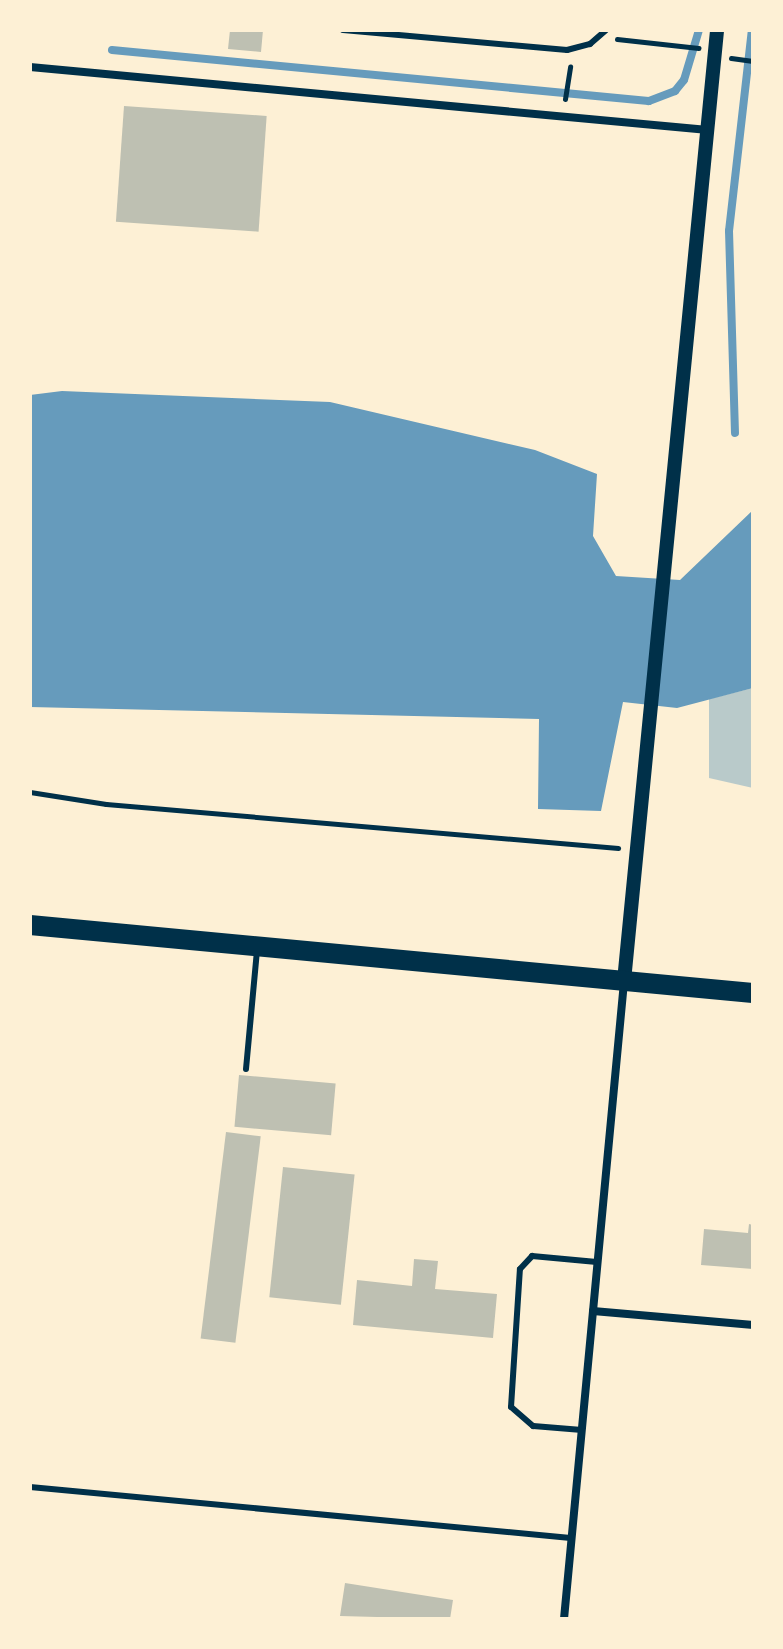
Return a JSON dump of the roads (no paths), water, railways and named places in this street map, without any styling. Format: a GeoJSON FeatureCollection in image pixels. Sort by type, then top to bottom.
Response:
{"type":"FeatureCollection","features":[{"type":"Feature","properties":{"kind":"main road"},"geometry":{"type":"LineString","coordinates":[[30,925],[753,993]]}},
{"type":"Feature","properties":{"kind":"street"},"geometry":{"type":"LineString","coordinates":[[564,1619],[646,713],[717,30]]}},
{"type":"Feature","properties":{"kind":"street"},"geometry":{"type":"LineString","coordinates":[[30,67],[708,130]]}},
{"type":"Feature","properties":{"kind":"street"},"geometry":{"type":"LineString","coordinates":[[593,1311],[753,1325]]}},
{"type":"Feature","properties":{"kind":"lane"},"geometry":{"type":"LineString","coordinates":[[343,30],[567,50],[590,44],[606,30]]}},
{"type":"Feature","properties":{"kind":"lane"},"geometry":{"type":"LineString","coordinates":[[246,1069],[258,946]]}},
{"type":"Feature","properties":{"kind":"lane"},"geometry":{"type":"LineString","coordinates":[[582,1430],[533,1426],[511,1407],[520,1269],[532,1256],[597,1262]]}},
{"type":"Feature","properties":{"kind":"lane"},"geometry":{"type":"LineString","coordinates":[[30,1487],[571,1538]]}},
{"type":"Feature","properties":{"kind":"water"},"geometry":{"type":"Polygon","coordinates":[[[62,391],[330,402],[535,450],[597,474],[593,536],[616,576],[680,580],[753,510],[753,688],[677,708],[623,702],[601,811],[538,809],[539,719],[30,707],[30,395],[62,391]]]}},
{"type":"Feature","properties":{"kind":"waterway"},"geometry":{"type":"LineString","coordinates":[[112,50],[649,101],[675,91],[684,80],[699,30]]}},
{"type":"Feature","properties":{"kind":"waterway"},"geometry":{"type":"LineString","coordinates":[[735,433],[729,231],[752,30]]}}]}
